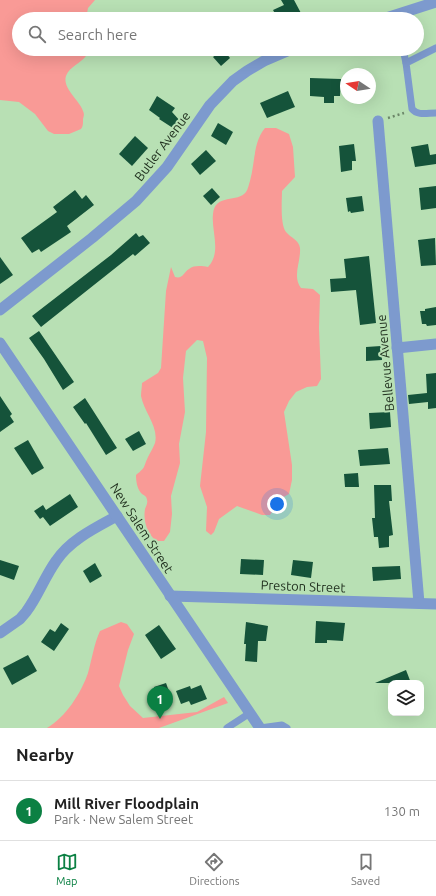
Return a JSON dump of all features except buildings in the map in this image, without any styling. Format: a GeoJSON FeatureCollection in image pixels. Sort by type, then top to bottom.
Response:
{"type":"FeatureCollection","features":[{"type":"Feature","properties":{"kind":"street"},"geometry":{"type":"LineString","coordinates":[[406,12],[436,2]]}},
{"type":"Feature","properties":{"kind":"street","name":"Butler Avenue"},"geometry":{"type":"LineString","coordinates":[[0,310],[97,234],[136,201],[167,167],[210,105],[234,81],[247,71],[276,56]]}},
{"type":"Feature","properties":{"kind":"street","name":"Bellevue Avenue"},"geometry":{"type":"LineString","coordinates":[[378,121],[419,603]]}},
{"type":"Feature","properties":{"kind":"street","name":"New Salem Street"},"geometry":{"type":"LineString","coordinates":[[0,343],[260,728]]}},
{"type":"Feature","properties":{"kind":"street"},"geometry":{"type":"LineString","coordinates":[[398,348],[436,344]]}},
{"type":"Feature","properties":{"kind":"street"},"geometry":{"type":"LineString","coordinates":[[0,633],[20,619],[26,612],[61,555],[80,538],[117,516]]}},
{"type":"Feature","properties":{"kind":"street","name":"Preston Street"},"geometry":{"type":"LineString","coordinates":[[170,596],[436,604]]}},
{"type":"Feature","properties":{"kind":"lane"},"geometry":{"type":"LineString","coordinates":[[424,54],[436,48]]}},
{"type":"Feature","properties":{"kind":"lane"},"geometry":{"type":"LineString","coordinates":[[404,56],[411,106],[413,110],[420,114],[436,113]]}},
{"type":"Feature","properties":{"kind":"lane"},"geometry":{"type":"LineString","coordinates":[[406,63],[420,56]]}},
{"type":"Feature","properties":{"kind":"lane"},"geometry":{"type":"LineString","coordinates":[[226,728],[250,713]]}},
{"type":"Feature","properties":{"kind":"lane"},"geometry":{"type":"LineString","coordinates":[[260,728],[282,725],[287,728]]}},
{"type":"Feature","properties":{"kind":"path"},"geometry":{"type":"LineString","coordinates":[[378,121],[413,110]]}},
{"type":"Feature","properties":{"kind":"shaded area"},"geometry":{"type":"Polygon","coordinates":[[[0,0],[95,0],[88,8],[87,12],[12,12],[12,56],[86,56],[70,70],[65,81],[69,90],[84,112],[83,125],[81,129],[69,134],[54,134],[48,131],[35,114],[19,102],[0,100],[0,0]]]}},
{"type":"Feature","properties":{"kind":"shaded area"},"geometry":{"type":"Polygon","coordinates":[[[265,128],[276,128],[289,134],[293,147],[295,177],[282,191],[282,218],[286,232],[296,241],[300,248],[297,274],[298,283],[301,288],[313,289],[320,295],[319,328],[321,379],[317,386],[307,387],[296,392],[289,401],[284,412],[292,465],[292,480],[289,494],[280,499],[270,515],[262,515],[237,506],[219,519],[214,532],[211,535],[206,531],[207,507],[200,486],[206,432],[207,358],[203,341],[197,340],[186,351],[183,378],[185,412],[179,444],[180,463],[171,496],[172,514],[170,532],[164,541],[156,541],[146,526],[145,509],[147,499],[139,489],[136,475],[144,467],[155,443],[155,431],[141,396],[142,383],[158,373],[161,368],[166,291],[171,267],[175,277],[180,277],[193,267],[208,267],[212,261],[215,248],[213,214],[215,207],[222,201],[238,197],[246,192],[252,174],[256,146],[265,128]]]}},
{"type":"Feature","properties":{"kind":"shaded area"},"geometry":{"type":"Polygon","coordinates":[[[121,622],[127,624],[134,634],[128,650],[119,686],[130,706],[143,718],[197,712],[224,697],[228,703],[159,728],[47,728],[60,718],[77,696],[88,673],[100,631],[121,622]]]}},
{"type":"Feature","properties":{"kind":"place","name":"Mill River Floodplain"},"geometry":{"type":"Point","coordinates":[160,719]}}]}
